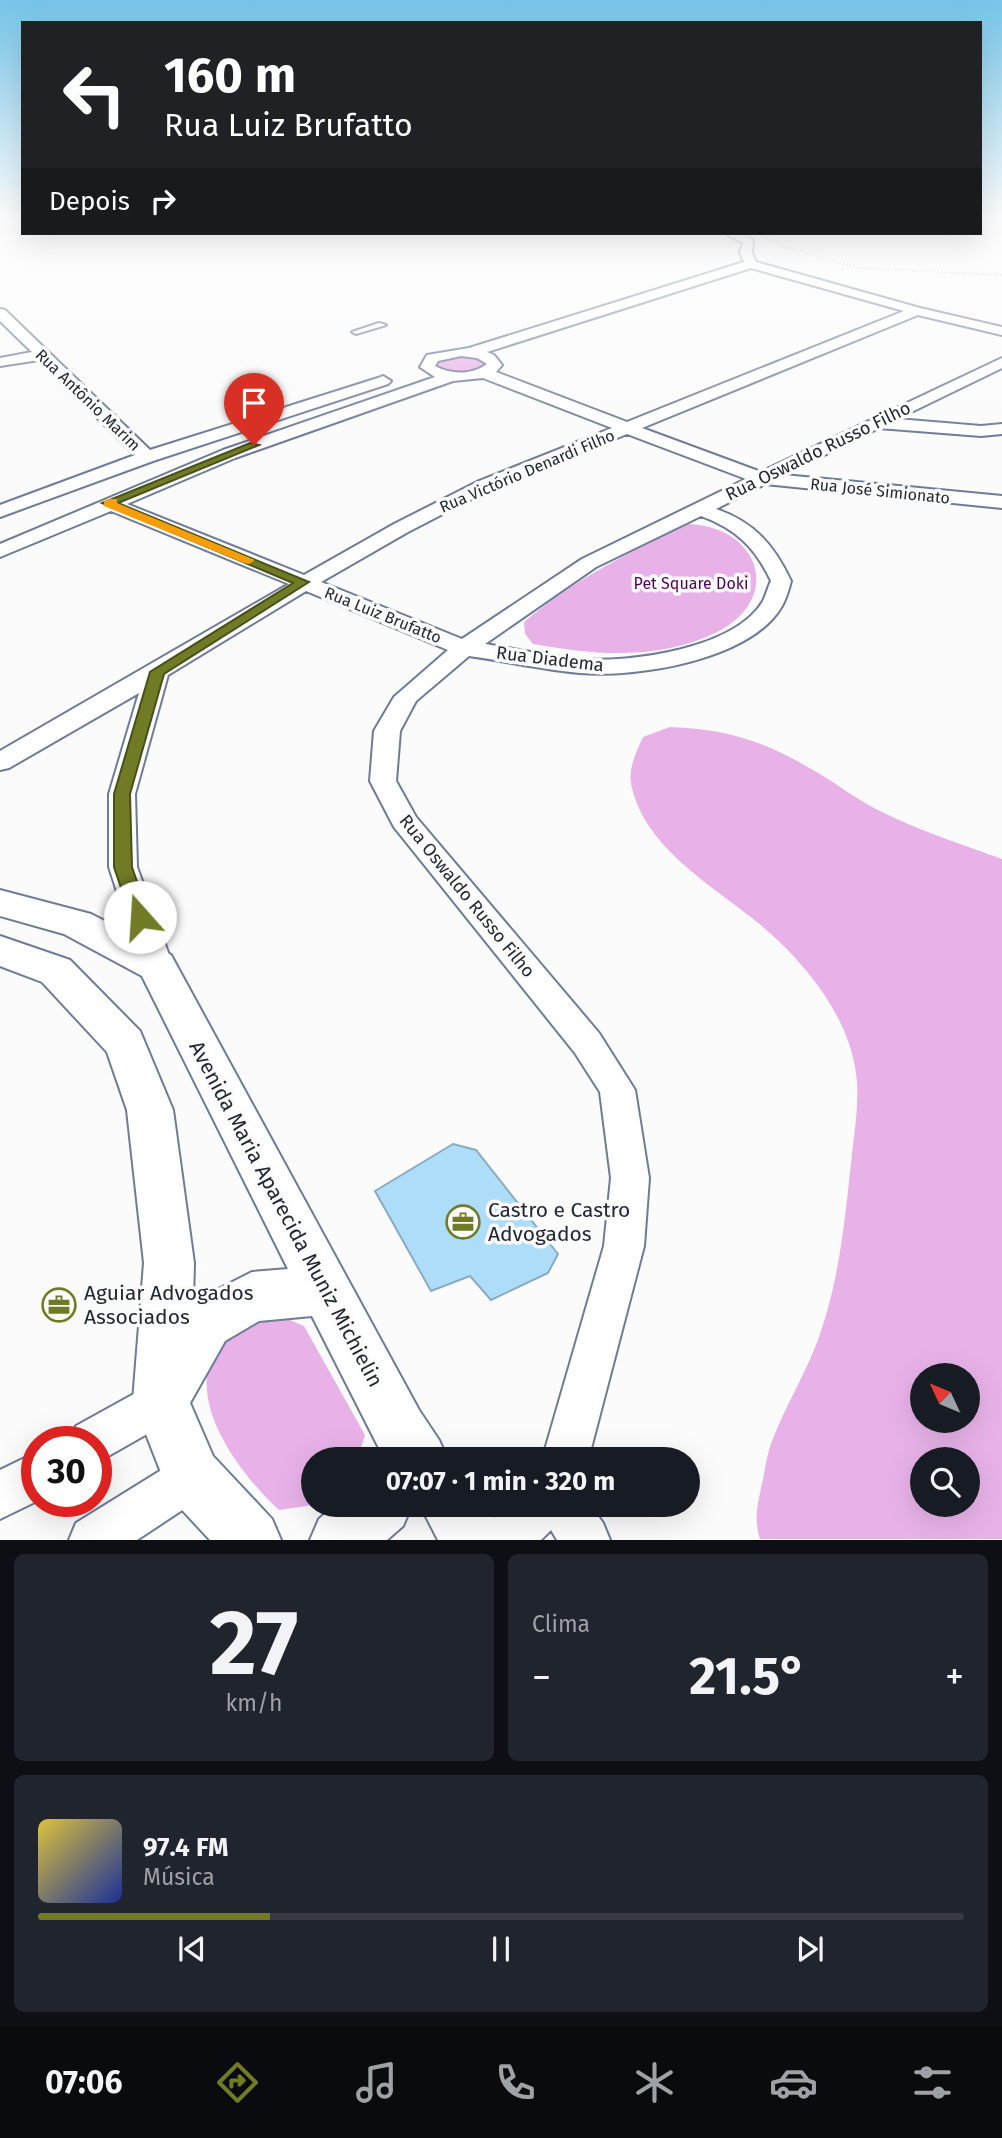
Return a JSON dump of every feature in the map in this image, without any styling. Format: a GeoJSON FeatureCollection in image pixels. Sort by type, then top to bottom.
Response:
{"type":"FeatureCollection","features":[{"type":"Feature","properties":{"kind":"street"},"geometry":{"type":"LineString","coordinates":[[4,509],[147,457],[415,371],[438,356],[469,353],[663,292]]}},
{"type":"Feature","properties":{"kind":"street"},"geometry":{"type":"LineString","coordinates":[[587,331],[705,292]]}},
{"type":"Feature","properties":{"kind":"street"},"geometry":{"type":"LineString","coordinates":[[849,292],[1002,331]]}},
{"type":"Feature","properties":{"kind":"street","name":"Rua Victório Denardi Filho"},"geometry":{"type":"LineString","coordinates":[[0,762],[157,672],[303,582],[421,516],[474,490],[918,311]]}},
{"type":"Feature","properties":{"kind":"street","name":"Rua Antônio Marim"},"geometry":{"type":"LineString","coordinates":[[0,313],[147,457]]}},
{"type":"Feature","properties":{"kind":"street","name":"Rua José Simionato"},"geometry":{"type":"LineString","coordinates":[[469,353],[486,356],[495,364],[631,428],[759,478],[1002,502]]}},
{"type":"Feature","properties":{"kind":"street"},"geometry":{"type":"LineString","coordinates":[[0,362],[41,355]]}},
{"type":"Feature","properties":{"kind":"street","name":"Rua Oswaldo Russo Filho"},"geometry":{"type":"LineString","coordinates":[[569,1447],[624,1246],[630,1178],[617,1090],[587,1043],[404,821],[383,781],[387,731],[406,697],[464,648],[590,563],[759,478],[1002,362]]}},
{"type":"Feature","properties":{"kind":"street"},"geometry":{"type":"LineString","coordinates":[[0,551],[229,454],[495,364]]}},
{"type":"Feature","properties":{"kind":"street"},"geometry":{"type":"LineString","coordinates":[[415,371],[453,376]]}},
{"type":"Feature","properties":{"kind":"street"},"geometry":{"type":"LineString","coordinates":[[878,423],[981,431],[1002,429]]}},
{"type":"Feature","properties":{"kind":"street"},"geometry":{"type":"LineString","coordinates":[[209,439],[229,454]]}},
{"type":"Feature","properties":{"kind":"street","name":"Rua Luiz Brufatto"},"geometry":{"type":"LineString","coordinates":[[108,503],[464,648]]}},
{"type":"Feature","properties":{"kind":"street"},"geometry":{"type":"LineString","coordinates":[[4,509],[49,528]]}},
{"type":"Feature","properties":{"kind":"street","name":"Rua Diadema"},"geometry":{"type":"LineString","coordinates":[[464,648],[581,666],[623,666],[663,662],[709,649],[747,629],[772,605],[781,581],[769,554],[753,535],[725,518],[699,509]]}},
{"type":"Feature","properties":{"kind":"street"},"geometry":{"type":"LineString","coordinates":[[157,672],[122,794],[123,867],[157,966]]}},
{"type":"Feature","properties":{"kind":"street"},"geometry":{"type":"LineString","coordinates":[[0,903],[77,924],[157,966]]}},
{"type":"Feature","properties":{"kind":"street"},"geometry":{"type":"LineString","coordinates":[[0,951],[57,971],[125,1043],[150,1110],[169,1263],[161,1401],[192,1477],[251,1539]]}},
{"type":"Feature","properties":{"kind":"street","name":"Avenida Maria Aparecida Muniz Michielin"},"geometry":{"type":"LineString","coordinates":[[157,966],[325,1290],[402,1447]]}},
{"type":"Feature","properties":{"kind":"street"},"geometry":{"type":"LineString","coordinates":[[112,1430],[161,1401],[206,1323],[252,1297],[325,1290]]}},
{"type":"Feature","properties":{"kind":"street"},"geometry":{"type":"LineString","coordinates":[[93,1539],[192,1477]]}},
{"type":"Feature","properties":{"kind":"street"},"geometry":{"type":"LineString","coordinates":[[0,1496],[21,1484]]}},
{"type":"Feature","properties":{"kind":"street"},"geometry":{"type":"LineString","coordinates":[[340,1539],[367,1517]]}},
{"type":"Feature","properties":{"kind":"street"},"geometry":{"type":"LineString","coordinates":[[458,1517],[474,1539]]}},
{"type":"Feature","properties":{"kind":"street"},"geometry":{"type":"LineString","coordinates":[[505,1539],[530,1517]]}},
{"type":"Feature","properties":{"kind":"street"},"geometry":{"type":"LineString","coordinates":[[570,1517],[586,1539]]}},
{"type":"Feature","properties":{"kind":"lane"},"geometry":{"type":"LineString","coordinates":[[356,332],[382,325]]}},
{"type":"Feature","properties":{"kind":"green space"},"geometry":{"type":"Polygon","coordinates":[[[460,355],[476,356],[488,364],[487,367],[468,372],[449,372],[437,366],[440,360],[460,355]]]}},
{"type":"Feature","properties":{"kind":"green space","name":"Pet Square Doki"},"geometry":{"type":"Polygon","coordinates":[[[688,524],[712,528],[732,537],[746,550],[754,566],[756,583],[751,601],[738,617],[717,632],[672,648],[626,653],[580,651],[533,644],[525,634],[524,622],[562,593],[624,556],[688,524]]]}},
{"type":"Feature","properties":{"kind":"green space"},"geometry":{"type":"Polygon","coordinates":[[[670,727],[709,730],[744,738],[795,760],[896,819],[1002,859],[1002,1539],[760,1539],[757,1508],[770,1447],[818,1340],[834,1285],[855,1129],[856,1073],[843,1028],[819,986],[770,933],[698,877],[650,828],[639,809],[632,788],[633,762],[643,737],[670,727]]]}},
{"type":"Feature","properties":{"kind":"green space"},"geometry":{"type":"Polygon","coordinates":[[[269,1317],[288,1319],[304,1326],[365,1435],[361,1447],[301,1447],[301,1507],[279,1510],[263,1494],[230,1451],[217,1426],[209,1402],[207,1377],[214,1355],[231,1336],[258,1320],[269,1317]]]}},
{"type":"Feature","properties":{"kind":"building","name":"Castro e Castro Advogados"},"geometry":{"type":"Polygon","coordinates":[[[453,1144],[476,1150],[558,1254],[548,1273],[491,1300],[470,1276],[431,1291],[375,1191],[453,1144]]]}},
{"type":"Feature","properties":{"kind":"slow traffic"},"geometry":{"type":"LineString","coordinates":[[113,501],[108,503],[249,560]]}},
{"type":"Feature","properties":{"kind":"place","name":"Castro e Castro Advogados"},"geometry":{"type":"Point","coordinates":[463,1222]}},
{"type":"Feature","properties":{"kind":"place","name":"Aguiar Advogados Associados"},"geometry":{"type":"Point","coordinates":[59,1305]}},
{"type":"Feature","properties":{"kind":"route"},"geometry":{"type":"LineString","coordinates":[[140,917],[123,867],[122,794],[157,672],[303,582],[108,503],[254,445]]}}]}
